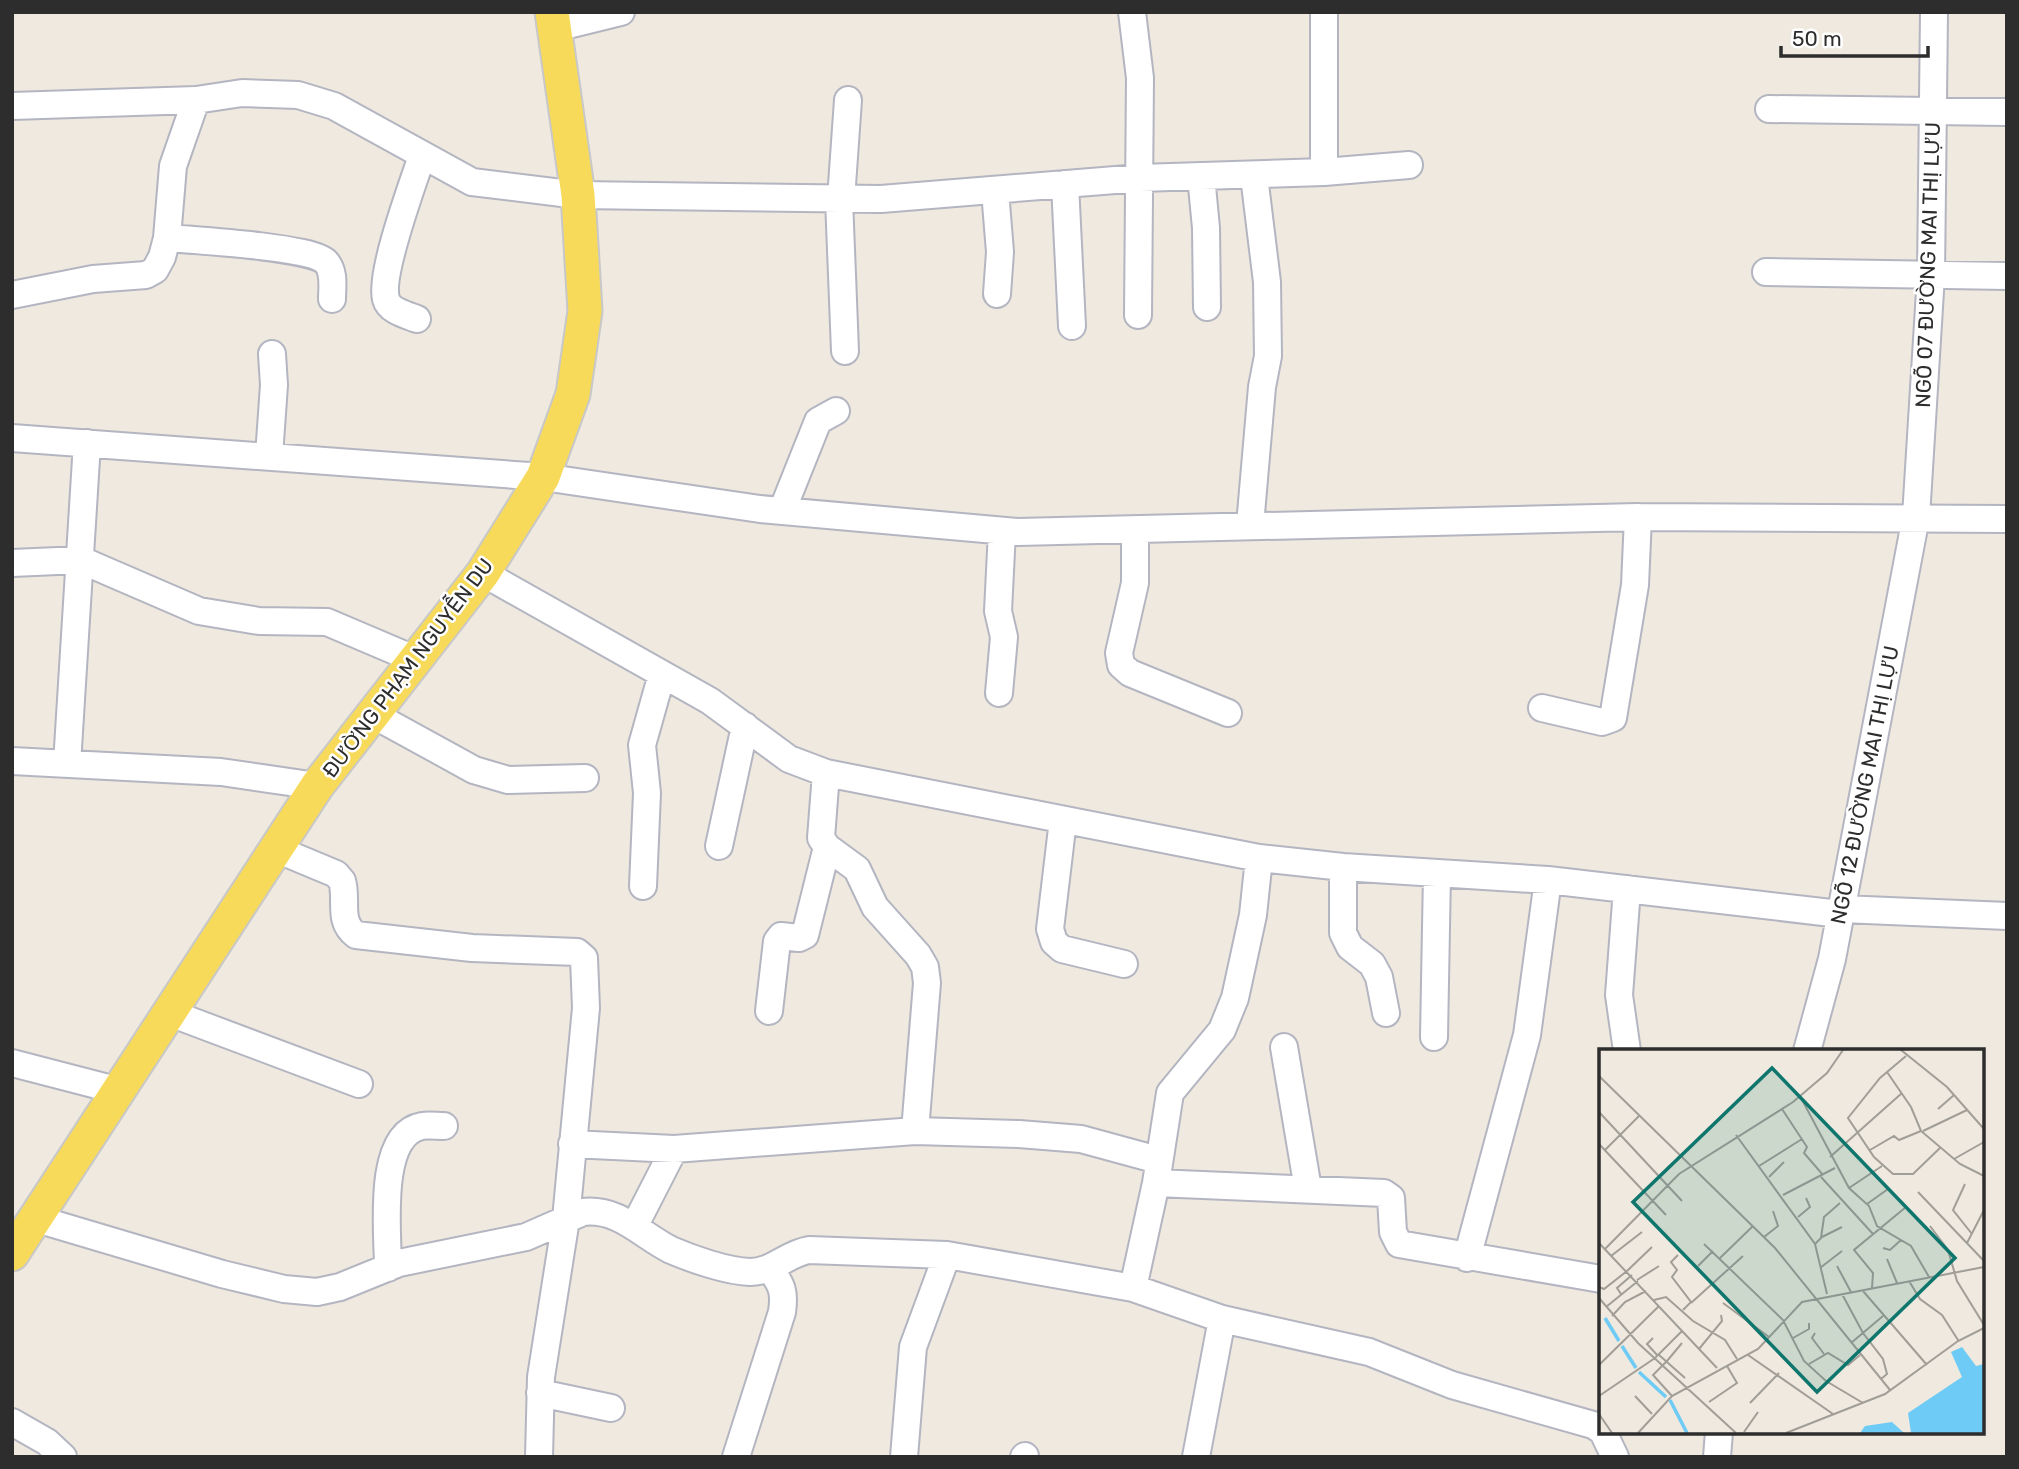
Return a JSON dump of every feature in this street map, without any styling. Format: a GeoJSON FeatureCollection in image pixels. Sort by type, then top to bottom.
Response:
{"type":"FeatureCollection","features":[{"type":"Feature","properties":{"kind":"main road","name":"ĐƯỜNG PHẠM NGUYỄN DU"},"geometry":{"type":"LineString","coordinates":[[12,1254],[317,786],[483,573],[543,477],[573,394],[584,311],[578,195],[552,21]]}},
{"type":"Feature","properties":{"kind":"street"},"geometry":{"type":"LineString","coordinates":[[552,21],[621,12]]}},
{"type":"Feature","properties":{"kind":"street"},"geometry":{"type":"LineString","coordinates":[[1132,12],[1140,78],[1138,315]]}},
{"type":"Feature","properties":{"kind":"street"},"geometry":{"type":"LineString","coordinates":[[1324,12],[1324,172]]}},
{"type":"Feature","properties":{"kind":"street","name":"NGÕ 07 ĐƯỜNG MAI THỊ LỰU"},"geometry":{"type":"LineString","coordinates":[[1916,517],[1931,275],[1934,12]]}},
{"type":"Feature","properties":{"kind":"street"},"geometry":{"type":"LineString","coordinates":[[12,106],[196,100],[242,93],[298,95],[334,106],[422,156],[481,184],[578,195],[840,199],[995,191],[1140,178],[1254,176],[1409,165]]}},
{"type":"Feature","properties":{"kind":"street"},"geometry":{"type":"LineString","coordinates":[[12,295],[93,279],[146,275],[159,264],[167,238],[173,166],[196,100]]}},
{"type":"Feature","properties":{"kind":"street"},"geometry":{"type":"LineString","coordinates":[[845,351],[840,199],[848,100]]}},
{"type":"Feature","properties":{"kind":"street"},"geometry":{"type":"LineString","coordinates":[[1769,109],[2007,112]]}},
{"type":"Feature","properties":{"kind":"street"},"geometry":{"type":"LineString","coordinates":[[417,319],[392,307],[386,300],[386,287],[400,218],[422,156]]}},
{"type":"Feature","properties":{"kind":"street"},"geometry":{"type":"LineString","coordinates":[[1201,176],[1206,228],[1207,307]]}},
{"type":"Feature","properties":{"kind":"street"},"geometry":{"type":"LineString","coordinates":[[1250,525],[1262,387],[1268,356],[1267,282],[1254,176]]}},
{"type":"Feature","properties":{"kind":"street"},"geometry":{"type":"LineString","coordinates":[[1065,184],[1072,326]]}},
{"type":"Feature","properties":{"kind":"street"},"geometry":{"type":"LineString","coordinates":[[995,191],[1000,252],[997,294]]}},
{"type":"Feature","properties":{"kind":"street"},"geometry":{"type":"LineString","coordinates":[[167,238],[265,248],[322,259],[329,264],[332,274],[332,299]]}},
{"type":"Feature","properties":{"kind":"street"},"geometry":{"type":"LineString","coordinates":[[1766,272],[2007,276]]}},
{"type":"Feature","properties":{"kind":"street"},"geometry":{"type":"LineString","coordinates":[[269,456],[274,386],[272,354]]}},
{"type":"Feature","properties":{"kind":"street"},"geometry":{"type":"LineString","coordinates":[[782,511],[818,421],[836,411]]}},
{"type":"Feature","properties":{"kind":"street"},"geometry":{"type":"LineString","coordinates":[[12,438],[543,477],[782,511],[1002,531],[1638,517],[2007,519]]}},
{"type":"Feature","properties":{"kind":"street"},"geometry":{"type":"LineString","coordinates":[[66,764],[87,443]]}},
{"type":"Feature","properties":{"kind":"street"},"geometry":{"type":"LineString","coordinates":[[1542,708],[1602,722],[1613,718],[1635,585],[1638,517]]}},
{"type":"Feature","properties":{"kind":"street","name":"NGÕ 12 ĐƯỜNG MAI THỊ LỰU"},"geometry":{"type":"LineString","coordinates":[[1808,1049],[1832,960],[1916,517]]}},
{"type":"Feature","properties":{"kind":"street"},"geometry":{"type":"LineString","coordinates":[[1135,530],[1135,583],[1119,653],[1121,665],[1130,673],[1228,713]]}},
{"type":"Feature","properties":{"kind":"street"},"geometry":{"type":"LineString","coordinates":[[999,692],[1004,637],[998,611],[1002,531]]}},
{"type":"Feature","properties":{"kind":"street"},"geometry":{"type":"LineString","coordinates":[[12,563],[81,560],[200,611],[259,621],[327,622],[414,659]]}},
{"type":"Feature","properties":{"kind":"street"},"geometry":{"type":"LineString","coordinates":[[483,573],[710,701],[789,759],[826,773],[1259,858],[1343,867],[1548,880],[1841,912],[2007,916]]}},
{"type":"Feature","properties":{"kind":"street"},"geometry":{"type":"LineString","coordinates":[[643,886],[647,793],[642,745],[662,674]]}},
{"type":"Feature","properties":{"kind":"street"},"geometry":{"type":"LineString","coordinates":[[372,714],[474,770],[508,780],[585,778]]}},
{"type":"Feature","properties":{"kind":"street"},"geometry":{"type":"LineString","coordinates":[[719,846],[745,726]]}},
{"type":"Feature","properties":{"kind":"street"},"geometry":{"type":"LineString","coordinates":[[12,761],[221,772],[317,786]]}},
{"type":"Feature","properties":{"kind":"street"},"geometry":{"type":"LineString","coordinates":[[826,773],[819,827],[821,838],[827,847],[857,869],[875,907],[925,967],[927,983],[915,1131]]}},
{"type":"Feature","properties":{"kind":"street"},"geometry":{"type":"LineString","coordinates":[[1063,820],[1050,929],[1054,942],[1062,949],[1124,964]]}},
{"type":"Feature","properties":{"kind":"street"},"geometry":{"type":"LineString","coordinates":[[769,1011],[777,941],[781,936],[799,938],[805,935],[827,847]]}},
{"type":"Feature","properties":{"kind":"street"},"geometry":{"type":"LineString","coordinates":[[276,849],[335,874],[342,881],[344,917],[348,929],[356,935],[472,948],[581,954],[586,964],[587,982],[566,1219],[548,1318],[540,1393],[539,1457]]}},
{"type":"Feature","properties":{"kind":"street"},"geometry":{"type":"LineString","coordinates":[[1133,1289],[1170,1093],[1222,1030],[1235,998],[1253,915],[1259,858]]}},
{"type":"Feature","properties":{"kind":"street"},"geometry":{"type":"LineString","coordinates":[[1343,867],[1343,933],[1350,947],[1371,964],[1379,977],[1386,1013]]}},
{"type":"Feature","properties":{"kind":"street"},"geometry":{"type":"LineString","coordinates":[[1434,1037],[1437,873]]}},
{"type":"Feature","properties":{"kind":"street"},"geometry":{"type":"LineString","coordinates":[[1467,1258],[1527,1035],[1548,880]]}},
{"type":"Feature","properties":{"kind":"street"},"geometry":{"type":"LineString","coordinates":[[1627,889],[1619,995],[1627,1049]]}},
{"type":"Feature","properties":{"kind":"street"},"geometry":{"type":"LineString","coordinates":[[170,1013],[359,1084]]}},
{"type":"Feature","properties":{"kind":"street"},"geometry":{"type":"LineString","coordinates":[[1284,1047],[1308,1189]]}},
{"type":"Feature","properties":{"kind":"street"},"geometry":{"type":"LineString","coordinates":[[12,1063],[120,1091]]}},
{"type":"Feature","properties":{"kind":"street"},"geometry":{"type":"LineString","coordinates":[[388,1268],[387,1185],[394,1151],[404,1137],[420,1126],[444,1126]]}},
{"type":"Feature","properties":{"kind":"street"},"geometry":{"type":"LineString","coordinates":[[572,1144],[674,1149],[915,1131],[1081,1139],[1157,1171],[1308,1189],[1388,1195],[1392,1202],[1393,1232],[1399,1244],[1467,1258],[1599,1279]]}},
{"type":"Feature","properties":{"kind":"street"},"geometry":{"type":"LineString","coordinates":[[634,1227],[674,1149]]}},
{"type":"Feature","properties":{"kind":"street"},"geometry":{"type":"LineString","coordinates":[[37,1219],[222,1274],[301,1292],[340,1287],[388,1268],[526,1237],[583,1212],[607,1212],[672,1250],[746,1272],[770,1269],[788,1255],[809,1250],[947,1255],[1133,1289],[1222,1319],[1369,1352],[1452,1385],[1593,1425],[1599,1429]]}},
{"type":"Feature","properties":{"kind":"street"},"geometry":{"type":"LineString","coordinates":[[904,1457],[913,1347],[947,1255]]}},
{"type":"Feature","properties":{"kind":"street"},"geometry":{"type":"LineString","coordinates":[[736,1457],[782,1312],[785,1295],[782,1284],[770,1269]]}},
{"type":"Feature","properties":{"kind":"street"},"geometry":{"type":"LineString","coordinates":[[1196,1457],[1222,1319]]}},
{"type":"Feature","properties":{"kind":"street"},"geometry":{"type":"LineString","coordinates":[[540,1393],[611,1408]]}},
{"type":"Feature","properties":{"kind":"street"},"geometry":{"type":"LineString","coordinates":[[12,1422],[47,1442],[63,1457]]}},
{"type":"Feature","properties":{"kind":"street"},"geometry":{"type":"LineString","coordinates":[[1604,1434],[1615,1457]]}},
{"type":"Feature","properties":{"kind":"street"},"geometry":{"type":"LineString","coordinates":[[1717,1457],[1719,1434]]}}]}
